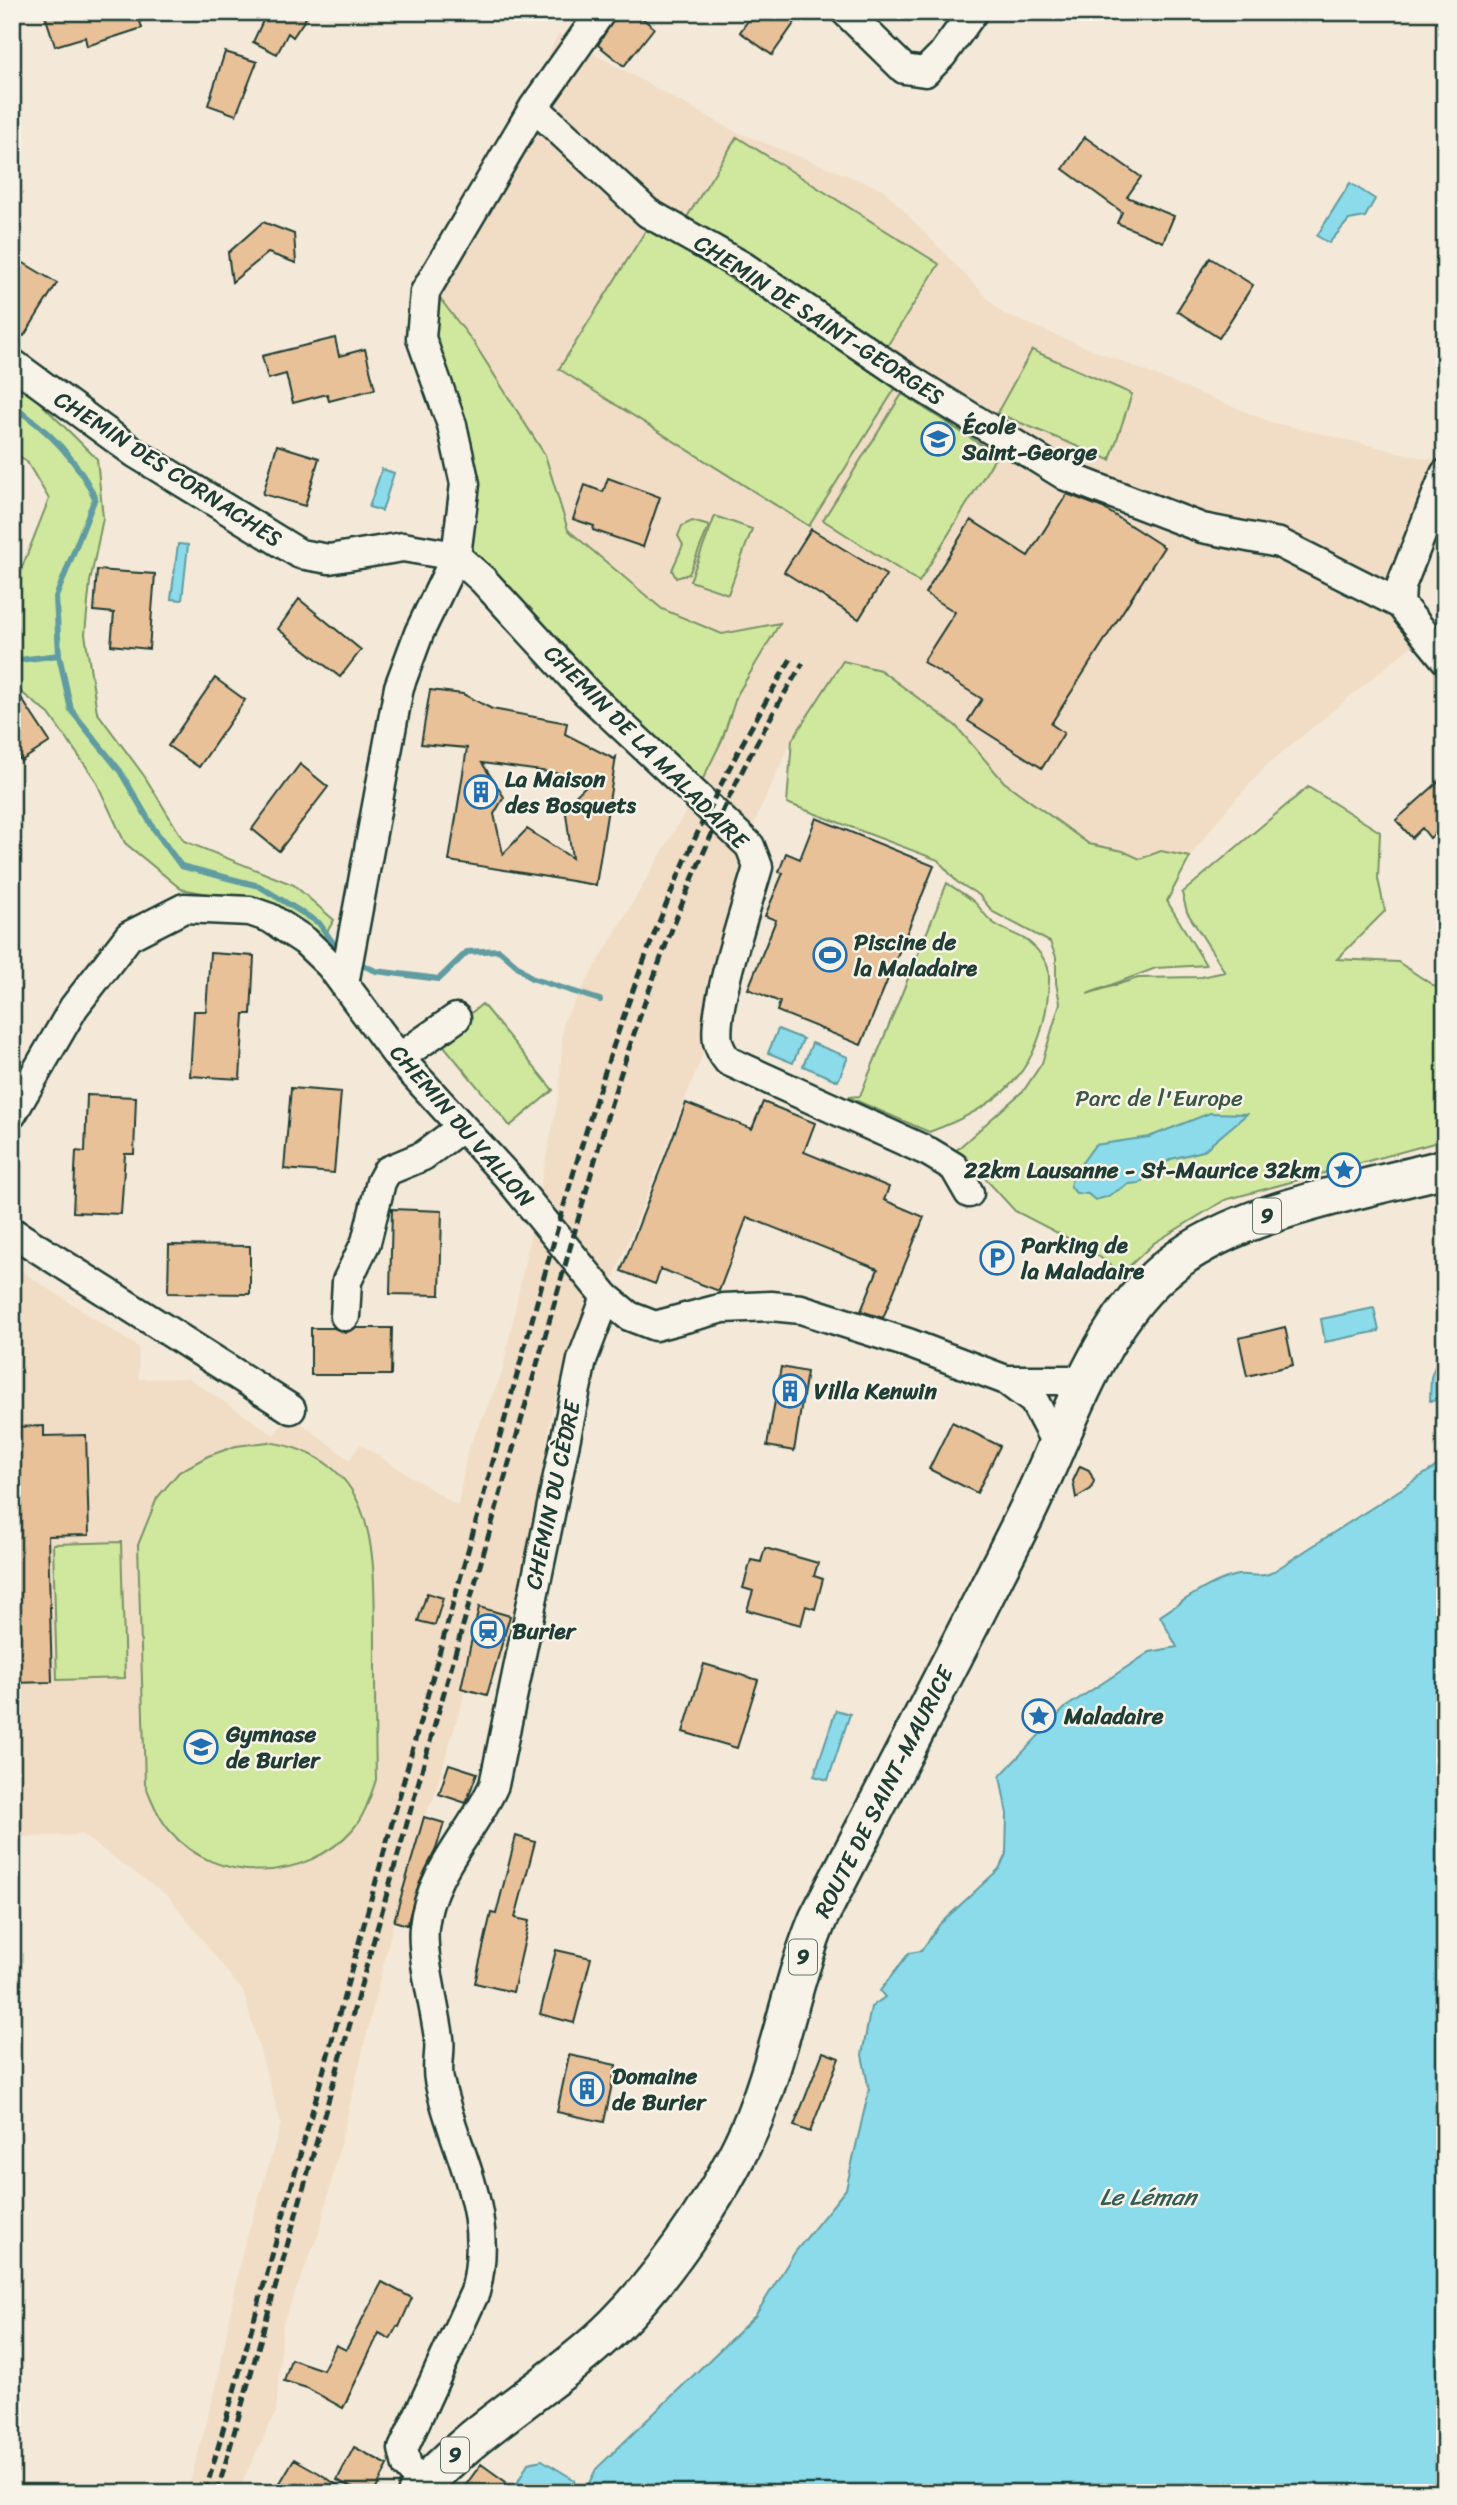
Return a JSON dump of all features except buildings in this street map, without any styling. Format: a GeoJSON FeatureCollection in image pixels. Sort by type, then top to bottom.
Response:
{"type":"FeatureCollection","features":[{"type":"Feature","properties":{"kind":"main road","name":"ROUTE DE SAINT-MAURICE"},"geometry":{"type":"LineString","coordinates":[[421,2489],[465,2447],[558,2376],[615,2325],[656,2278],[695,2223],[728,2168],[759,2107],[804,1952],[818,1919],[1058,1447],[1088,1380],[1120,1321],[1144,1290],[1171,1264],[1221,1232],[1249,1221],[1445,1168]]}},
{"type":"Feature","properties":{"kind":"street"},"geometry":{"type":"LineString","coordinates":[[346,976],[399,687],[419,633],[456,556],[465,484],[452,425],[421,338],[425,292],[534,107],[601,12]]}},
{"type":"Feature","properties":{"kind":"street"},"geometry":{"type":"LineString","coordinates":[[846,12],[904,69],[925,72],[942,55],[973,12]]}},
{"type":"Feature","properties":{"kind":"street","name":"CHEMIN DE SAINT-GEORGES"},"geometry":{"type":"LineString","coordinates":[[534,107],[648,213],[744,267],[909,379],[1066,476],[1202,528],[1279,543],[1400,604],[1445,659]]}},
{"type":"Feature","properties":{"kind":"street","name":"CHEMIN DES CORNACHES"},"geometry":{"type":"LineString","coordinates":[[12,363],[135,453],[300,554],[328,559],[403,547],[456,556]]}},
{"type":"Feature","properties":{"kind":"street"},"geometry":{"type":"LineString","coordinates":[[1400,604],[1401,586],[1445,474]]}},
{"type":"Feature","properties":{"kind":"street","name":"CHEMIN DE LA MALADAIRE"},"geometry":{"type":"LineString","coordinates":[[456,556],[484,580],[586,692],[750,846],[758,867],[720,1010],[718,1043],[722,1054],[729,1061],[929,1152],[954,1167],[970,1193]]}},
{"type":"Feature","properties":{"kind":"street","name":"CHEMIN DU VALLON"},"geometry":{"type":"LineString","coordinates":[[12,1114],[74,1007],[129,936],[184,908],[231,908],[270,918],[305,941],[346,976],[399,1058],[507,1176],[606,1297],[629,1316],[656,1326],[723,1308],[771,1306],[801,1309],[908,1343],[1006,1380],[1034,1401],[1058,1447]]}},
{"type":"Feature","properties":{"kind":"street"},"geometry":{"type":"LineString","coordinates":[[399,1058],[456,1018]]}},
{"type":"Feature","properties":{"kind":"street"},"geometry":{"type":"LineString","coordinates":[[345,1316],[347,1281],[366,1242],[381,1182],[387,1171],[423,1156],[463,1127]]}},
{"type":"Feature","properties":{"kind":"street"},"geometry":{"type":"LineString","coordinates":[[12,1232],[291,1409]]}},
{"type":"Feature","properties":{"kind":"street","name":"CHEMIN DU CÈDRE"},"geometry":{"type":"LineString","coordinates":[[421,2489],[407,2466],[403,2449],[474,2292],[481,2242],[476,2194],[439,2080],[439,2053],[424,1938],[427,1909],[447,1861],[473,1826],[494,1785],[582,1360],[606,1297]]}},
{"type":"Feature","properties":{"kind":"street","name":"CHEMIN DU VALLON"},"geometry":{"type":"LineString","coordinates":[[1006,1380],[1088,1380]]}},
{"type":"Feature","properties":{"kind":"shaded area"},"geometry":{"type":"Polygon","coordinates":[[[558,34],[734,131],[883,189],[1002,313],[1271,422],[1445,463],[1401,586],[1419,640],[1267,765],[1220,817],[1190,857],[1161,851],[1140,859],[1123,851],[1089,844],[1004,782],[956,726],[880,670],[843,661],[792,740],[758,814],[706,983],[703,1054],[606,1297],[586,1306],[564,1367],[551,1416],[509,1664],[477,1652],[433,1800],[424,1817],[394,1921],[319,2233],[283,2323],[276,2412],[237,2493],[187,2493],[218,2379],[241,2256],[281,2124],[243,1992],[169,1897],[82,1835],[25,1837],[12,1853],[12,1265],[138,1347],[139,1379],[188,1378],[274,1435],[289,1414],[350,1460],[360,1444],[458,1506],[467,1452],[502,1373],[559,1094],[563,1022],[694,797],[722,740],[737,695],[780,624],[722,634],[662,609],[568,530],[545,455],[474,343],[438,296],[558,34]]]}},
{"type":"Feature","properties":{"kind":"green space"},"geometry":{"type":"Polygon","coordinates":[[[737,137],[939,264],[884,351],[682,225],[737,137]]]}},
{"type":"Feature","properties":{"kind":"green space"},"geometry":{"type":"Polygon","coordinates":[[[648,227],[898,384],[809,526],[559,369],[648,227]]]}},
{"type":"Feature","properties":{"kind":"green space"},"geometry":{"type":"Polygon","coordinates":[[[425,292],[438,296],[474,343],[545,455],[568,530],[662,609],[722,634],[780,623],[737,695],[722,740],[694,797],[456,556],[465,484],[425,292]]]}},
{"type":"Feature","properties":{"kind":"green space"},"geometry":{"type":"Polygon","coordinates":[[[1032,350],[1132,394],[1110,460],[997,413],[1032,350]]]}},
{"type":"Feature","properties":{"kind":"green space"},"geometry":{"type":"Polygon","coordinates":[[[12,375],[97,459],[103,518],[90,582],[85,634],[97,712],[145,777],[184,841],[294,885],[334,920],[319,945],[242,900],[181,889],[125,843],[95,779],[49,714],[12,685],[12,593],[49,499],[27,462],[12,450],[12,375]]]}},
{"type":"Feature","properties":{"kind":"green space"},"geometry":{"type":"Polygon","coordinates":[[[902,394],[997,455],[919,582],[823,520],[902,394]]]}},
{"type":"Feature","properties":{"kind":"green space"},"geometry":{"type":"Polygon","coordinates":[[[715,516],[752,529],[728,594],[690,581],[715,516]]]}},
{"type":"Feature","properties":{"kind":"green space"},"geometry":{"type":"Polygon","coordinates":[[[692,521],[709,526],[689,574],[676,578],[672,570],[683,545],[678,536],[682,526],[692,521]]]}},
{"type":"Feature","properties":{"kind":"green space","name":"Parc de l'Europe"},"geometry":{"type":"Polygon","coordinates":[[[843,661],[880,670],[956,726],[1004,782],[1089,844],[1123,851],[1140,859],[1161,851],[1190,857],[1167,901],[1206,965],[1156,968],[1087,994],[1138,978],[1201,977],[1225,972],[1187,912],[1182,893],[1308,787],[1380,832],[1378,879],[1385,911],[1337,959],[1398,962],[1437,988],[1445,1021],[1445,1140],[1225,1200],[1154,1243],[1122,1273],[1087,1248],[1015,1211],[972,1164],[953,1153],[1024,1090],[1042,1063],[1060,1003],[1056,983],[1056,957],[1050,942],[993,912],[979,895],[957,882],[938,860],[787,803],[792,740],[843,661]]]}},
{"type":"Feature","properties":{"kind":"green space"},"geometry":{"type":"Polygon","coordinates":[[[947,883],[973,901],[992,922],[1022,938],[1039,952],[1047,965],[1049,987],[1042,1029],[1023,1070],[993,1100],[953,1123],[929,1132],[848,1097],[860,1096],[947,883]]]}},
{"type":"Feature","properties":{"kind":"green space"},"geometry":{"type":"Polygon","coordinates":[[[482,1004],[553,1090],[510,1126],[439,1040],[482,1004]]]}},
{"type":"Feature","properties":{"kind":"green space"},"geometry":{"type":"Polygon","coordinates":[[[268,1442],[305,1452],[332,1468],[351,1489],[363,1515],[374,1575],[376,1780],[357,1824],[334,1847],[287,1867],[236,1869],[189,1849],[166,1826],[145,1784],[138,1545],[157,1498],[179,1472],[208,1456],[236,1446],[268,1442]]]}},
{"type":"Feature","properties":{"kind":"green space"},"geometry":{"type":"Polygon","coordinates":[[[121,1542],[125,1678],[57,1680],[53,1544],[121,1542]]]}},
{"type":"Feature","properties":{"kind":"water"},"geometry":{"type":"Polygon","coordinates":[[[1350,183],[1375,199],[1365,217],[1349,220],[1329,243],[1317,236],[1350,183]]]}},
{"type":"Feature","properties":{"kind":"water"},"geometry":{"type":"Polygon","coordinates":[[[382,469],[394,473],[382,511],[369,507],[382,469]]]}},
{"type":"Feature","properties":{"kind":"water"},"geometry":{"type":"Polygon","coordinates":[[[178,544],[188,545],[182,600],[171,599],[178,544]]]}},
{"type":"Feature","properties":{"kind":"water"},"geometry":{"type":"Polygon","coordinates":[[[778,1029],[803,1039],[793,1063],[768,1053],[778,1029]]]}},
{"type":"Feature","properties":{"kind":"water"},"geometry":{"type":"Polygon","coordinates":[[[812,1043],[848,1057],[838,1081],[803,1066],[812,1043]]]}},
{"type":"Feature","properties":{"kind":"water"},"geometry":{"type":"Polygon","coordinates":[[[1210,1113],[1247,1114],[1203,1151],[1171,1159],[1139,1183],[1129,1184],[1106,1197],[1095,1200],[1088,1194],[1076,1193],[1070,1186],[1073,1175],[1095,1145],[1149,1137],[1210,1113]]]}},
{"type":"Feature","properties":{"kind":"water"},"geometry":{"type":"Polygon","coordinates":[[[1374,1308],[1379,1331],[1325,1342],[1321,1319],[1374,1308]]]}},
{"type":"Feature","properties":{"kind":"water","name":"Le Léman"},"geometry":{"type":"Polygon","coordinates":[[[1445,1340],[1445,2493],[584,2493],[596,2469],[755,2316],[795,2252],[846,2189],[869,2090],[862,2055],[871,2007],[885,1997],[880,1991],[909,1953],[921,1951],[940,1924],[999,1869],[1006,1854],[1007,1814],[1000,1776],[1066,1707],[1150,1652],[1177,1647],[1160,1616],[1195,1593],[1223,1579],[1238,1575],[1271,1573],[1443,1462],[1441,1400],[1430,1401],[1431,1377],[1445,1340]]]}},
{"type":"Feature","properties":{"kind":"water"},"geometry":{"type":"Polygon","coordinates":[[[836,1710],[850,1714],[828,1780],[814,1776],[836,1710]]]}},
{"type":"Feature","properties":{"kind":"water"},"geometry":{"type":"Polygon","coordinates":[[[542,2460],[575,2480],[568,2493],[512,2493],[528,2463],[542,2460]]]}},
{"type":"Feature","properties":{"kind":"waterway"},"geometry":{"type":"LineString","coordinates":[[12,406],[60,446],[80,470],[95,498],[56,597],[59,655],[71,710],[120,771],[154,829],[181,866],[259,886],[319,923],[340,953]]}},
{"type":"Feature","properties":{"kind":"waterway"},"geometry":{"type":"LineString","coordinates":[[12,661],[59,655]]}},
{"type":"Feature","properties":{"kind":"waterway"},"geometry":{"type":"LineString","coordinates":[[355,962],[376,971],[439,979],[467,952],[499,950],[531,978],[600,1000]]}},
{"type":"Feature","properties":{"kind":"railway"},"geometry":{"type":"LineString","coordinates":[[205,2493],[552,1248],[599,1091],[624,1014],[684,863],[735,758],[792,657]]}},
{"type":"Feature","properties":{"kind":"railway"},"geometry":{"type":"LineString","coordinates":[[217,2493],[610,1107],[649,992],[692,879],[743,769],[803,663]]}},
{"type":"Feature","properties":{"kind":"place","name":"École Saint-George"},"geometry":{"type":"Point","coordinates":[938,439]}},
{"type":"Feature","properties":{"kind":"place","name":"La Maison des Bosquets"},"geometry":{"type":"Point","coordinates":[481,792]}},
{"type":"Feature","properties":{"kind":"place","name":"Piscine de la Maladaire"},"geometry":{"type":"Point","coordinates":[830,955]}},
{"type":"Feature","properties":{"kind":"place","name":"22km Lausanne - St-Maurice 32km"},"geometry":{"type":"Point","coordinates":[1344,1170]}},
{"type":"Feature","properties":{"kind":"place","name":"Parking de la Maladaire"},"geometry":{"type":"Point","coordinates":[997,1258]}},
{"type":"Feature","properties":{"kind":"place","name":"Villa Kenwin"},"geometry":{"type":"Point","coordinates":[790,1391]}},
{"type":"Feature","properties":{"kind":"place","name":"Burier"},"geometry":{"type":"Point","coordinates":[488,1631]}},
{"type":"Feature","properties":{"kind":"place","name":"Maladaire"},"geometry":{"type":"Point","coordinates":[1039,1716]}},
{"type":"Feature","properties":{"kind":"place","name":"Gymnase de Burier"},"geometry":{"type":"Point","coordinates":[201,1747]}},
{"type":"Feature","properties":{"kind":"place","name":"Domaine de Burier"},"geometry":{"type":"Point","coordinates":[587,2089]}}]}
